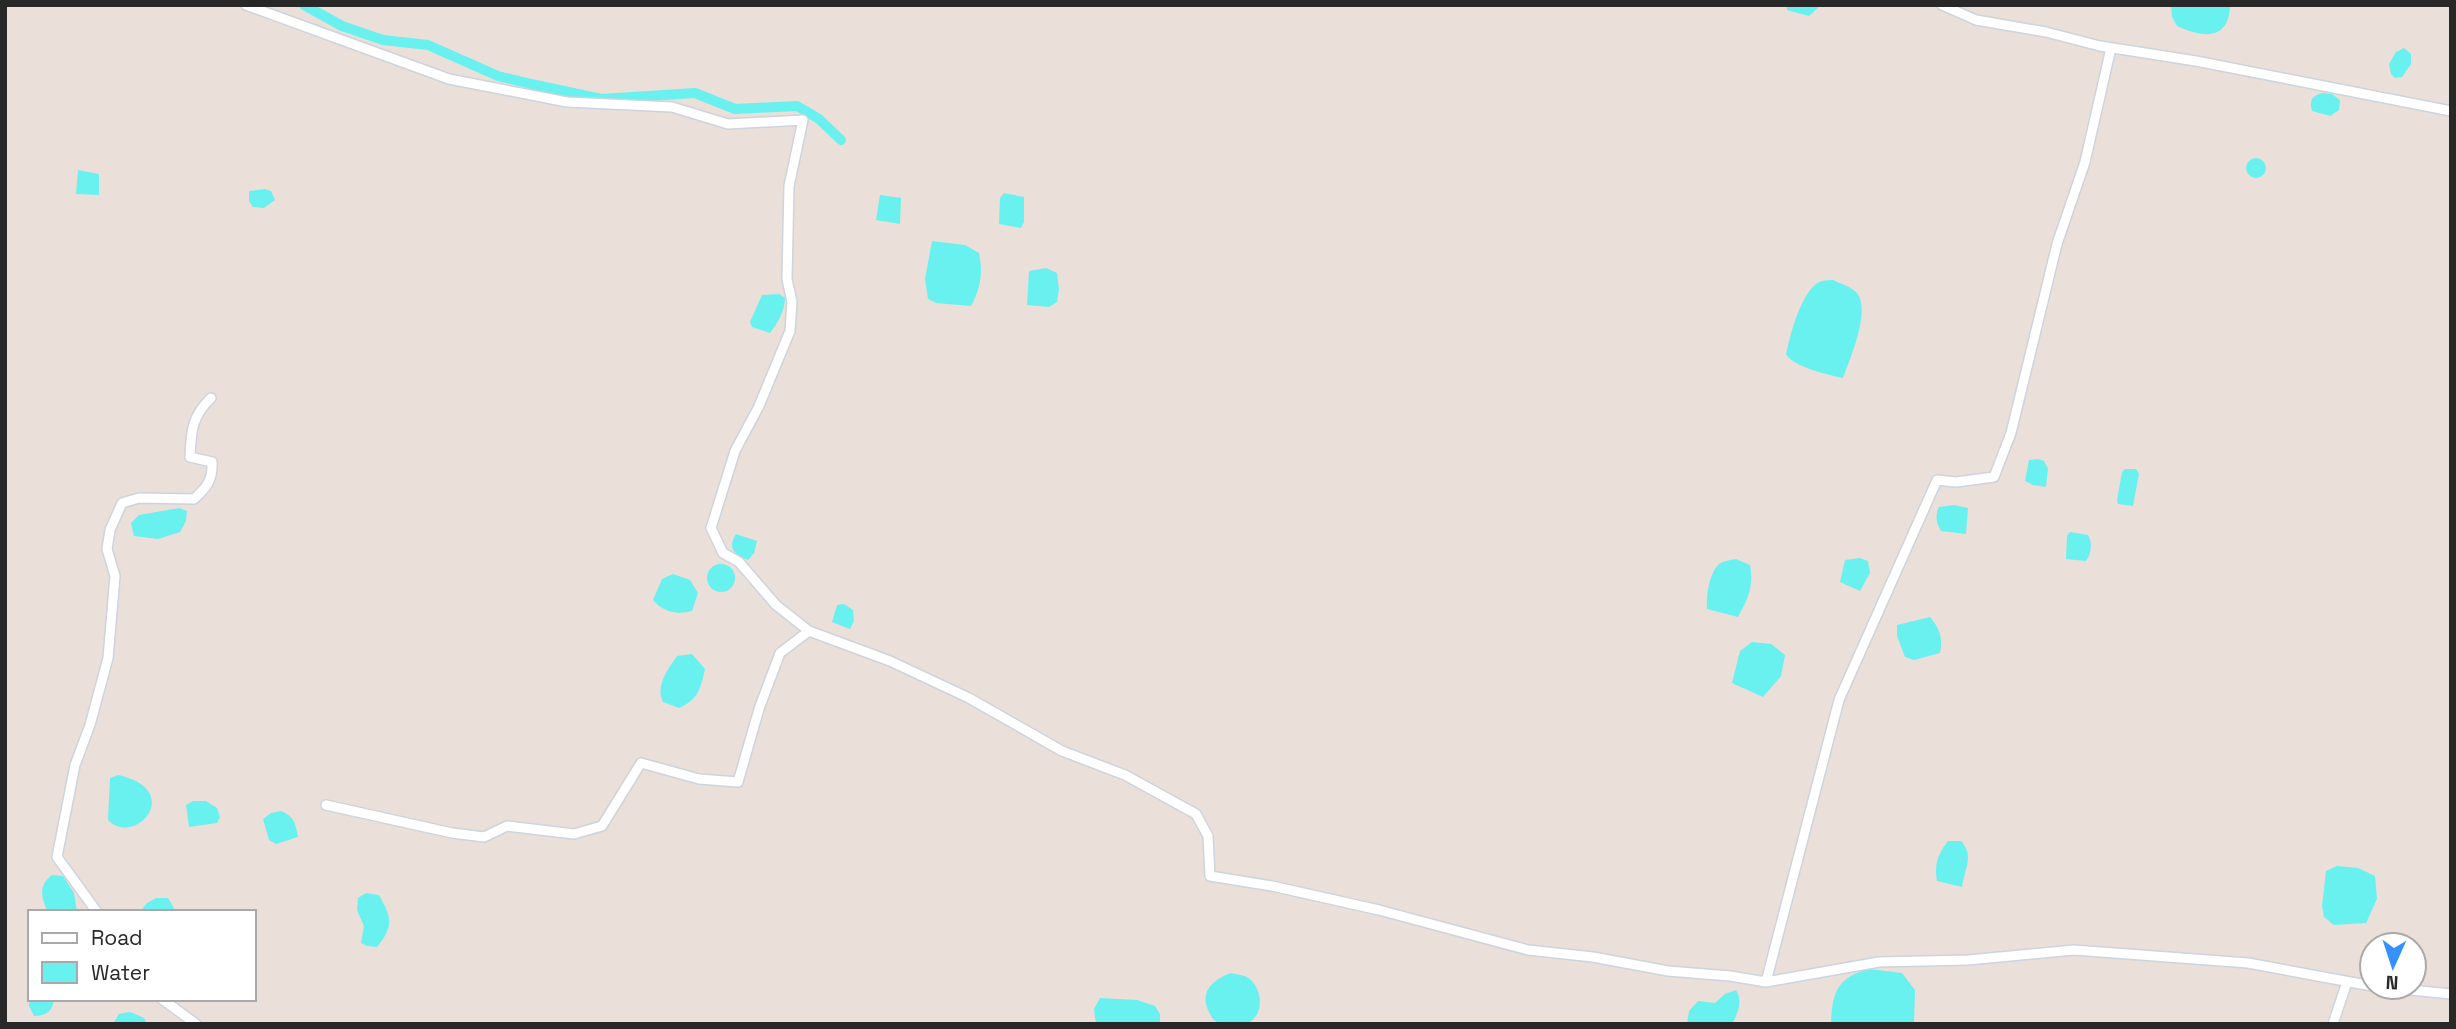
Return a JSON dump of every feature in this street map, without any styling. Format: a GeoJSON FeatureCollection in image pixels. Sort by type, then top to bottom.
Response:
{"type":"FeatureCollection","features":[{"type":"Feature","properties":{"kind":"street"},"geometry":{"type":"LineString","coordinates":[[246,5],[449,79],[567,102],[672,107],[728,124],[803,120],[789,186],[787,279],[792,302],[790,331],[759,406],[735,451],[711,528],[723,553],[739,562],[776,605],[809,631],[901,666],[969,698],[1062,751],[1125,775],[1196,814],[1208,836],[1210,876],[1272,886],[1380,910],[1528,950],[1593,957],[1668,971],[1766,982],[1880,962],[1968,960],[2074,950],[2248,963],[2358,984]]}},
{"type":"Feature","properties":{"kind":"street"},"geometry":{"type":"LineString","coordinates":[[1942,5],[1976,20],[2451,111]]}},
{"type":"Feature","properties":{"kind":"street"},"geometry":{"type":"LineString","coordinates":[[1766,982],[1839,700],[1937,480],[1956,482],[1994,477],[2011,433],[2057,244],[2085,162],[2111,48]]}},
{"type":"Feature","properties":{"kind":"street"},"geometry":{"type":"LineString","coordinates":[[96,910],[57,858],[75,765],[90,725],[108,658],[115,576],[107,549],[110,530],[122,503],[139,498],[194,499],[206,488],[213,478],[212,462],[190,457],[191,432],[199,410],[211,398]]}},
{"type":"Feature","properties":{"kind":"street"},"geometry":{"type":"LineString","coordinates":[[326,805],[473,836],[484,837],[507,826],[574,834],[601,826],[641,763],[699,779],[738,782],[759,709],[780,653],[809,631]]}},
{"type":"Feature","properties":{"kind":"street"},"geometry":{"type":"LineString","coordinates":[[2333,1024],[2347,982]]}},
{"type":"Feature","properties":{"kind":"street"},"geometry":{"type":"LineString","coordinates":[[2428,992],[2451,994]]}},
{"type":"Feature","properties":{"kind":"street"},"geometry":{"type":"LineString","coordinates":[[165,1001],[196,1024]]}},
{"type":"Feature","properties":{"kind":"water"},"geometry":{"type":"Polygon","coordinates":[[[1787,5],[1821,5],[1809,16],[1787,10],[1787,5]]]}},
{"type":"Feature","properties":{"kind":"water"},"geometry":{"type":"Polygon","coordinates":[[[2171,5],[2230,5],[2229,17],[2220,31],[2213,34],[2196,33],[2177,26],[2172,17],[2171,5]]]}},
{"type":"Feature","properties":{"kind":"water"},"geometry":{"type":"Polygon","coordinates":[[[2404,48],[2411,54],[2411,64],[2402,77],[2395,78],[2391,74],[2389,64],[2396,52],[2404,48]]]}},
{"type":"Feature","properties":{"kind":"water"},"geometry":{"type":"Polygon","coordinates":[[[2322,93],[2332,94],[2340,100],[2339,110],[2330,116],[2312,111],[2312,99],[2322,93]]]}},
{"type":"Feature","properties":{"kind":"water"},"geometry":{"type":"Polygon","coordinates":[[[2256,158],[2263,161],[2266,168],[2263,175],[2256,178],[2249,175],[2246,168],[2249,161],[2256,158]]]}},
{"type":"Feature","properties":{"kind":"water"},"geometry":{"type":"Polygon","coordinates":[[[78,170],[99,174],[99,195],[76,194],[78,170]]]}},
{"type":"Feature","properties":{"kind":"water"},"geometry":{"type":"Polygon","coordinates":[[[249,191],[271,191],[275,200],[264,208],[253,207],[249,201],[249,191]]]}},
{"type":"Feature","properties":{"kind":"water"},"geometry":{"type":"Polygon","coordinates":[[[1004,193],[1024,197],[1024,222],[1021,228],[999,224],[1000,198],[1004,193]]]}},
{"type":"Feature","properties":{"kind":"water"},"geometry":{"type":"Polygon","coordinates":[[[880,195],[901,198],[900,224],[876,220],[880,195]]]}},
{"type":"Feature","properties":{"kind":"water"},"geometry":{"type":"Polygon","coordinates":[[[932,241],[965,245],[979,253],[980,280],[971,306],[936,303],[928,299],[925,279],[932,241]]]}},
{"type":"Feature","properties":{"kind":"water"},"geometry":{"type":"Polygon","coordinates":[[[1046,268],[1057,273],[1057,302],[1049,307],[1027,305],[1029,271],[1046,268]]]}},
{"type":"Feature","properties":{"kind":"water"},"geometry":{"type":"Polygon","coordinates":[[[1833,280],[1855,291],[1861,301],[1861,323],[1843,378],[1803,367],[1786,354],[1798,313],[1809,292],[1822,281],[1833,280]]]}},
{"type":"Feature","properties":{"kind":"water"},"geometry":{"type":"Polygon","coordinates":[[[779,294],[785,298],[784,307],[770,333],[752,327],[750,322],[762,295],[779,294]]]}},
{"type":"Feature","properties":{"kind":"water"},"geometry":{"type":"Polygon","coordinates":[[[2029,460],[2044,461],[2048,468],[2046,487],[2025,481],[2029,460]]]}},
{"type":"Feature","properties":{"kind":"water"},"geometry":{"type":"Polygon","coordinates":[[[2125,469],[2136,469],[2139,474],[2133,506],[2118,504],[2117,500],[2122,472],[2125,469]]]}},
{"type":"Feature","properties":{"kind":"water"},"geometry":{"type":"Polygon","coordinates":[[[1954,505],[1968,508],[1966,534],[1941,531],[1938,525],[1939,507],[1954,505]]]}},
{"type":"Feature","properties":{"kind":"water"},"geometry":{"type":"Polygon","coordinates":[[[179,508],[187,511],[186,521],[180,532],[158,539],[134,536],[131,523],[139,515],[179,508]]]}},
{"type":"Feature","properties":{"kind":"water"},"geometry":{"type":"Polygon","coordinates":[[[2070,532],[2088,535],[2091,548],[2086,561],[2066,559],[2067,536],[2070,532]]]}},
{"type":"Feature","properties":{"kind":"water"},"geometry":{"type":"Polygon","coordinates":[[[736,534],[757,541],[754,553],[748,560],[733,550],[732,543],[736,534]]]}},
{"type":"Feature","properties":{"kind":"water"},"geometry":{"type":"Polygon","coordinates":[[[1860,558],[1868,561],[1870,573],[1860,591],[1840,582],[1845,560],[1860,558]]]}},
{"type":"Feature","properties":{"kind":"water"},"geometry":{"type":"Polygon","coordinates":[[[1736,559],[1750,565],[1751,573],[1749,592],[1738,617],[1707,609],[1713,573],[1719,564],[1736,559]]]}},
{"type":"Feature","properties":{"kind":"water"},"geometry":{"type":"Polygon","coordinates":[[[721,564],[731,568],[735,578],[731,588],[721,592],[711,588],[707,578],[711,568],[721,564]]]}},
{"type":"Feature","properties":{"kind":"water"},"geometry":{"type":"Polygon","coordinates":[[[673,574],[690,580],[698,593],[692,611],[671,611],[653,600],[662,579],[673,574]]]}},
{"type":"Feature","properties":{"kind":"water"},"geometry":{"type":"Polygon","coordinates":[[[844,604],[853,610],[854,621],[850,629],[832,622],[837,605],[844,604]]]}},
{"type":"Feature","properties":{"kind":"water"},"geometry":{"type":"Polygon","coordinates":[[[1930,617],[1940,634],[1940,653],[1914,660],[1905,657],[1897,636],[1897,625],[1930,617]]]}},
{"type":"Feature","properties":{"kind":"water"},"geometry":{"type":"Polygon","coordinates":[[[1752,642],[1771,644],[1785,655],[1781,676],[1763,697],[1732,683],[1740,651],[1752,642]]]}},
{"type":"Feature","properties":{"kind":"water"},"geometry":{"type":"Polygon","coordinates":[[[692,654],[705,669],[698,693],[679,708],[663,702],[662,684],[670,666],[677,656],[692,654]]]}},
{"type":"Feature","properties":{"kind":"water"},"geometry":{"type":"Polygon","coordinates":[[[118,775],[138,782],[149,792],[152,803],[149,814],[131,827],[119,827],[108,820],[110,778],[118,775]]]}},
{"type":"Feature","properties":{"kind":"water"},"geometry":{"type":"Polygon","coordinates":[[[193,801],[206,801],[217,808],[220,817],[217,823],[189,827],[186,805],[193,801]]]}},
{"type":"Feature","properties":{"kind":"water"},"geometry":{"type":"Polygon","coordinates":[[[281,811],[294,821],[298,837],[276,844],[269,840],[263,819],[271,813],[281,811]]]}},
{"type":"Feature","properties":{"kind":"water"},"geometry":{"type":"Polygon","coordinates":[[[1948,841],[1961,841],[1967,852],[1968,863],[1962,887],[1937,881],[1938,860],[1948,841]]]}},
{"type":"Feature","properties":{"kind":"water"},"geometry":{"type":"Polygon","coordinates":[[[2337,866],[2358,868],[2375,876],[2377,899],[2366,923],[2334,925],[2324,917],[2322,906],[2326,871],[2337,866]]]}},
{"type":"Feature","properties":{"kind":"water"},"geometry":{"type":"Polygon","coordinates":[[[52,875],[63,876],[74,893],[77,910],[47,910],[42,892],[52,875]]]}},
{"type":"Feature","properties":{"kind":"water"},"geometry":{"type":"Polygon","coordinates":[[[366,893],[379,895],[389,916],[389,927],[377,947],[361,943],[364,926],[357,910],[358,898],[366,893]]]}},
{"type":"Feature","properties":{"kind":"water"},"geometry":{"type":"Polygon","coordinates":[[[156,898],[168,898],[174,908],[142,910],[156,898]]]}},
{"type":"Feature","properties":{"kind":"water"},"geometry":{"type":"Polygon","coordinates":[[[1869,969],[1902,973],[1915,990],[1914,1024],[1831,1024],[1838,988],[1858,972],[1869,969]]]}},
{"type":"Feature","properties":{"kind":"water"},"geometry":{"type":"Polygon","coordinates":[[[1231,973],[1247,977],[1259,993],[1258,1013],[1246,1024],[1219,1023],[1214,1020],[1207,1006],[1206,994],[1209,988],[1218,979],[1231,973]]]}},
{"type":"Feature","properties":{"kind":"water"},"geometry":{"type":"Polygon","coordinates":[[[1736,990],[1739,1003],[1732,1024],[1687,1024],[1689,1011],[1698,1001],[1715,1003],[1725,994],[1736,990]]]}},
{"type":"Feature","properties":{"kind":"water"},"geometry":{"type":"Polygon","coordinates":[[[1100,998],[1137,1000],[1155,1006],[1160,1014],[1160,1024],[1096,1024],[1094,1009],[1100,998]]]}},
{"type":"Feature","properties":{"kind":"water"},"geometry":{"type":"Polygon","coordinates":[[[30,1001],[54,1001],[48,1012],[42,1015],[34,1016],[30,1001]]]}},
{"type":"Feature","properties":{"kind":"water"},"geometry":{"type":"Polygon","coordinates":[[[130,1012],[144,1018],[147,1024],[113,1024],[119,1014],[130,1012]]]}},
{"type":"Feature","properties":{"kind":"waterway"},"geometry":{"type":"LineString","coordinates":[[304,5],[342,26],[383,40],[428,45],[498,76],[601,99],[695,93],[735,109],[797,106],[819,119],[841,140]]}}]}
